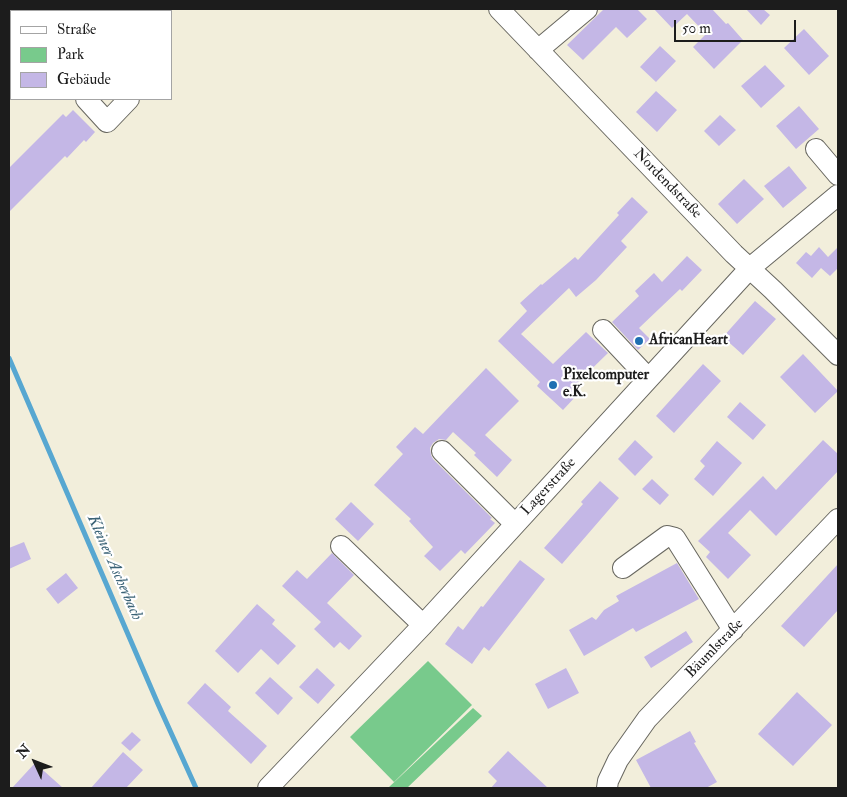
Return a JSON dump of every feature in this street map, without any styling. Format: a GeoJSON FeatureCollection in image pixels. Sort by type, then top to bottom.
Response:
{"type":"FeatureCollection","features":[{"type":"Feature","properties":{"kind":"street","name":"Nordendstraße"},"geometry":{"type":"LineString","coordinates":[[500,9],[734,254],[838,355]]}},
{"type":"Feature","properties":{"kind":"street"},"geometry":{"type":"LineString","coordinates":[[538,50],[587,9]]}},
{"type":"Feature","properties":{"kind":"street"},"geometry":{"type":"LineString","coordinates":[[87,100],[107,122],[128,100]]}},
{"type":"Feature","properties":{"kind":"street"},"geometry":{"type":"LineString","coordinates":[[816,149],[838,175]]}},
{"type":"Feature","properties":{"kind":"street","name":"Lagerstraße"},"geometry":{"type":"LineString","coordinates":[[268,788],[423,625],[750,268],[838,195]]}},
{"type":"Feature","properties":{"kind":"street"},"geometry":{"type":"LineString","coordinates":[[603,330],[648,378]]}},
{"type":"Feature","properties":{"kind":"street"},"geometry":{"type":"LineString","coordinates":[[442,451],[515,524]]}},
{"type":"Feature","properties":{"kind":"street","name":"Bäumlstraße"},"geometry":{"type":"LineString","coordinates":[[607,788],[608,781],[618,760],[647,719],[838,519]]}},
{"type":"Feature","properties":{"kind":"street"},"geometry":{"type":"LineString","coordinates":[[623,568],[667,536],[675,538],[733,630]]}},
{"type":"Feature","properties":{"kind":"street"},"geometry":{"type":"LineString","coordinates":[[341,546],[423,625]]}},
{"type":"Feature","properties":{"kind":"green space"},"geometry":{"type":"Polygon","coordinates":[[[428,661],[472,705],[394,782],[350,737],[428,661]]]}},
{"type":"Feature","properties":{"kind":"green space"},"geometry":{"type":"Polygon","coordinates":[[[473,708],[482,716],[407,788],[388,788],[473,708]]]}},
{"type":"Feature","properties":{"kind":"building"},"geometry":{"type":"Polygon","coordinates":[[[604,9],[637,9],[647,19],[627,38],[616,27],[583,60],[567,45],[604,9]]]}},
{"type":"Feature","properties":{"kind":"building"},"geometry":{"type":"Polygon","coordinates":[[[654,9],[712,9],[743,40],[714,69],[693,47],[706,34],[687,14],[672,28],[654,9]]]}},
{"type":"Feature","properties":{"kind":"building"},"geometry":{"type":"Polygon","coordinates":[[[746,9],[763,9],[770,15],[761,25],[746,9]]]}},
{"type":"Feature","properties":{"kind":"building"},"geometry":{"type":"Polygon","coordinates":[[[804,29],[829,56],[809,75],[784,48],[804,29]]]}},
{"type":"Feature","properties":{"kind":"building"},"geometry":{"type":"Polygon","coordinates":[[[660,46],[676,61],[656,82],[640,67],[660,46]]]}},
{"type":"Feature","properties":{"kind":"building"},"geometry":{"type":"Polygon","coordinates":[[[765,65],[785,86],[761,108],[741,86],[765,65]]]}},
{"type":"Feature","properties":{"kind":"building"},"geometry":{"type":"Polygon","coordinates":[[[656,91],[677,110],[657,132],[636,112],[656,91]]]}},
{"type":"Feature","properties":{"kind":"building"},"geometry":{"type":"Polygon","coordinates":[[[799,106],[819,129],[796,149],[776,126],[799,106]]]}},
{"type":"Feature","properties":{"kind":"building"},"geometry":{"type":"Polygon","coordinates":[[[73,110],[95,132],[86,142],[84,140],[67,158],[65,156],[9,212],[9,168],[63,114],[66,117],[73,110]]]}},
{"type":"Feature","properties":{"kind":"building"},"geometry":{"type":"Polygon","coordinates":[[[720,115],[736,130],[719,146],[704,131],[720,115]]]}},
{"type":"Feature","properties":{"kind":"building"},"geometry":{"type":"Polygon","coordinates":[[[789,166],[807,188],[783,208],[764,186],[789,166]]]}},
{"type":"Feature","properties":{"kind":"building"},"geometry":{"type":"Polygon","coordinates":[[[744,179],[764,199],[737,224],[718,204],[744,179]]]}},
{"type":"Feature","properties":{"kind":"building"},"geometry":{"type":"Polygon","coordinates":[[[632,197],[648,212],[621,241],[627,247],[596,280],[576,297],[569,288],[521,334],[553,364],[586,332],[608,353],[571,389],[577,395],[563,410],[537,386],[540,382],[498,341],[527,311],[520,303],[575,257],[578,260],[619,215],[617,213],[632,197]]]}},
{"type":"Feature","properties":{"kind":"building"},"geometry":{"type":"Polygon","coordinates":[[[819,247],[828,257],[838,247],[838,268],[830,276],[821,268],[812,278],[796,263],[806,252],[811,256],[819,247]]]}},
{"type":"Feature","properties":{"kind":"building"},"geometry":{"type":"Polygon","coordinates":[[[687,256],[702,270],[682,291],[680,289],[639,328],[650,339],[638,350],[612,322],[639,296],[635,291],[654,273],[662,282],[687,256]]]}},
{"type":"Feature","properties":{"kind":"building"},"geometry":{"type":"Polygon","coordinates":[[[755,301],[776,319],[743,355],[723,337],[755,301]]]}},
{"type":"Feature","properties":{"kind":"building"},"geometry":{"type":"Polygon","coordinates":[[[803,354],[838,391],[815,413],[780,377],[803,354]]]}},
{"type":"Feature","properties":{"kind":"building"},"geometry":{"type":"Polygon","coordinates":[[[703,364],[721,381],[674,433],[656,416],[703,364]]]}},
{"type":"Feature","properties":{"kind":"building"},"geometry":{"type":"Polygon","coordinates":[[[486,368],[519,401],[485,435],[512,460],[497,477],[474,455],[476,453],[453,432],[446,440],[439,439],[433,443],[430,448],[433,459],[495,523],[465,554],[461,550],[440,571],[424,556],[433,547],[409,521],[411,519],[374,485],[403,454],[396,447],[415,427],[423,434],[486,368]]]}},
{"type":"Feature","properties":{"kind":"building"},"geometry":{"type":"Polygon","coordinates":[[[740,402],[766,425],[753,440],[727,417],[740,402]]]}},
{"type":"Feature","properties":{"kind":"building"},"geometry":{"type":"Polygon","coordinates":[[[635,440],[653,457],[635,476],[618,459],[635,440]]]}},
{"type":"Feature","properties":{"kind":"building"},"geometry":{"type":"Polygon","coordinates":[[[823,440],[838,454],[838,471],[776,536],[750,510],[728,533],[751,555],[728,579],[706,557],[710,552],[698,541],[763,476],[776,490],[823,440]]]}},
{"type":"Feature","properties":{"kind":"building"},"geometry":{"type":"Polygon","coordinates":[[[717,441],[742,463],[713,496],[694,479],[705,466],[700,461],[717,441]]]}},
{"type":"Feature","properties":{"kind":"building"},"geometry":{"type":"Polygon","coordinates":[[[652,479],[669,495],[660,505],[642,489],[652,479]]]}},
{"type":"Feature","properties":{"kind":"building"},"geometry":{"type":"Polygon","coordinates":[[[600,481],[619,498],[562,564],[544,548],[583,504],[581,502],[600,481]]]}},
{"type":"Feature","properties":{"kind":"building"},"geometry":{"type":"Polygon","coordinates":[[[351,502],[374,524],[358,541],[335,519],[351,502]]]}},
{"type":"Feature","properties":{"kind":"building"},"geometry":{"type":"Polygon","coordinates":[[[24,542],[31,559],[9,569],[9,548],[24,542]]]}},
{"type":"Feature","properties":{"kind":"building"},"geometry":{"type":"Polygon","coordinates":[[[332,553],[354,575],[327,603],[362,636],[349,650],[340,642],[334,648],[314,629],[321,622],[282,586],[297,570],[307,579],[332,553]]]}},
{"type":"Feature","properties":{"kind":"building"},"geometry":{"type":"Polygon","coordinates":[[[520,560],[545,579],[489,651],[484,647],[472,664],[445,644],[458,626],[463,630],[520,560]]]}},
{"type":"Feature","properties":{"kind":"building"},"geometry":{"type":"Polygon","coordinates":[[[677,563],[699,599],[636,632],[633,628],[584,656],[569,630],[592,617],[596,620],[604,610],[619,601],[616,596],[677,563]]]}},
{"type":"Feature","properties":{"kind":"building"},"geometry":{"type":"Polygon","coordinates":[[[838,564],[838,610],[804,647],[781,626],[838,564]]]}},
{"type":"Feature","properties":{"kind":"building"},"geometry":{"type":"Polygon","coordinates":[[[66,573],[78,588],[58,604],[46,589],[66,573]]]}},
{"type":"Feature","properties":{"kind":"building"},"geometry":{"type":"Polygon","coordinates":[[[257,604],[275,620],[272,624],[296,646],[278,665],[261,649],[238,673],[215,651],[257,604]]]}},
{"type":"Feature","properties":{"kind":"building"},"geometry":{"type":"Polygon","coordinates":[[[686,631],[693,642],[651,668],[644,657],[686,631]]]}},
{"type":"Feature","properties":{"kind":"building"},"geometry":{"type":"Polygon","coordinates":[[[317,668],[335,685],[318,704],[299,687],[317,668]]]}},
{"type":"Feature","properties":{"kind":"building"},"geometry":{"type":"Polygon","coordinates":[[[566,668],[579,693],[548,709],[535,684],[566,668]]]}},
{"type":"Feature","properties":{"kind":"building"},"geometry":{"type":"Polygon","coordinates":[[[270,677],[293,698],[278,715],[255,693],[270,677]]]}},
{"type":"Feature","properties":{"kind":"building"},"geometry":{"type":"Polygon","coordinates":[[[205,683],[231,707],[228,711],[267,746],[251,764],[187,703],[205,683]]]}},
{"type":"Feature","properties":{"kind":"building"},"geometry":{"type":"Polygon","coordinates":[[[797,692],[832,725],[793,766],[758,734],[797,692]]]}},
{"type":"Feature","properties":{"kind":"building"},"geometry":{"type":"Polygon","coordinates":[[[690,731],[696,742],[694,743],[717,782],[706,788],[651,788],[636,760],[690,731]]]}},
{"type":"Feature","properties":{"kind":"building"},"geometry":{"type":"Polygon","coordinates":[[[132,732],[141,740],[130,751],[121,743],[132,732]]]}},
{"type":"Feature","properties":{"kind":"building"},"geometry":{"type":"Polygon","coordinates":[[[508,751],[548,788],[491,788],[497,781],[488,772],[508,751]]]}},
{"type":"Feature","properties":{"kind":"building"},"geometry":{"type":"Polygon","coordinates":[[[123,752],[143,770],[126,788],[91,788],[123,752]]]}},
{"type":"Feature","properties":{"kind":"building"},"geometry":{"type":"Polygon","coordinates":[[[35,763],[63,788],[12,788],[35,763]]]}},
{"type":"Feature","properties":{"kind":"waterway","name":"Kleiner Ascherbach"},"geometry":{"type":"LineString","coordinates":[[9,358],[196,788]]}},
{"type":"Feature","properties":{"kind":"place","name":"AfricanHeart"},"geometry":{"type":"Point","coordinates":[639,341]}},
{"type":"Feature","properties":{"kind":"place","name":"Pixelcomputer e.K."},"geometry":{"type":"Point","coordinates":[553,385]}}]}
